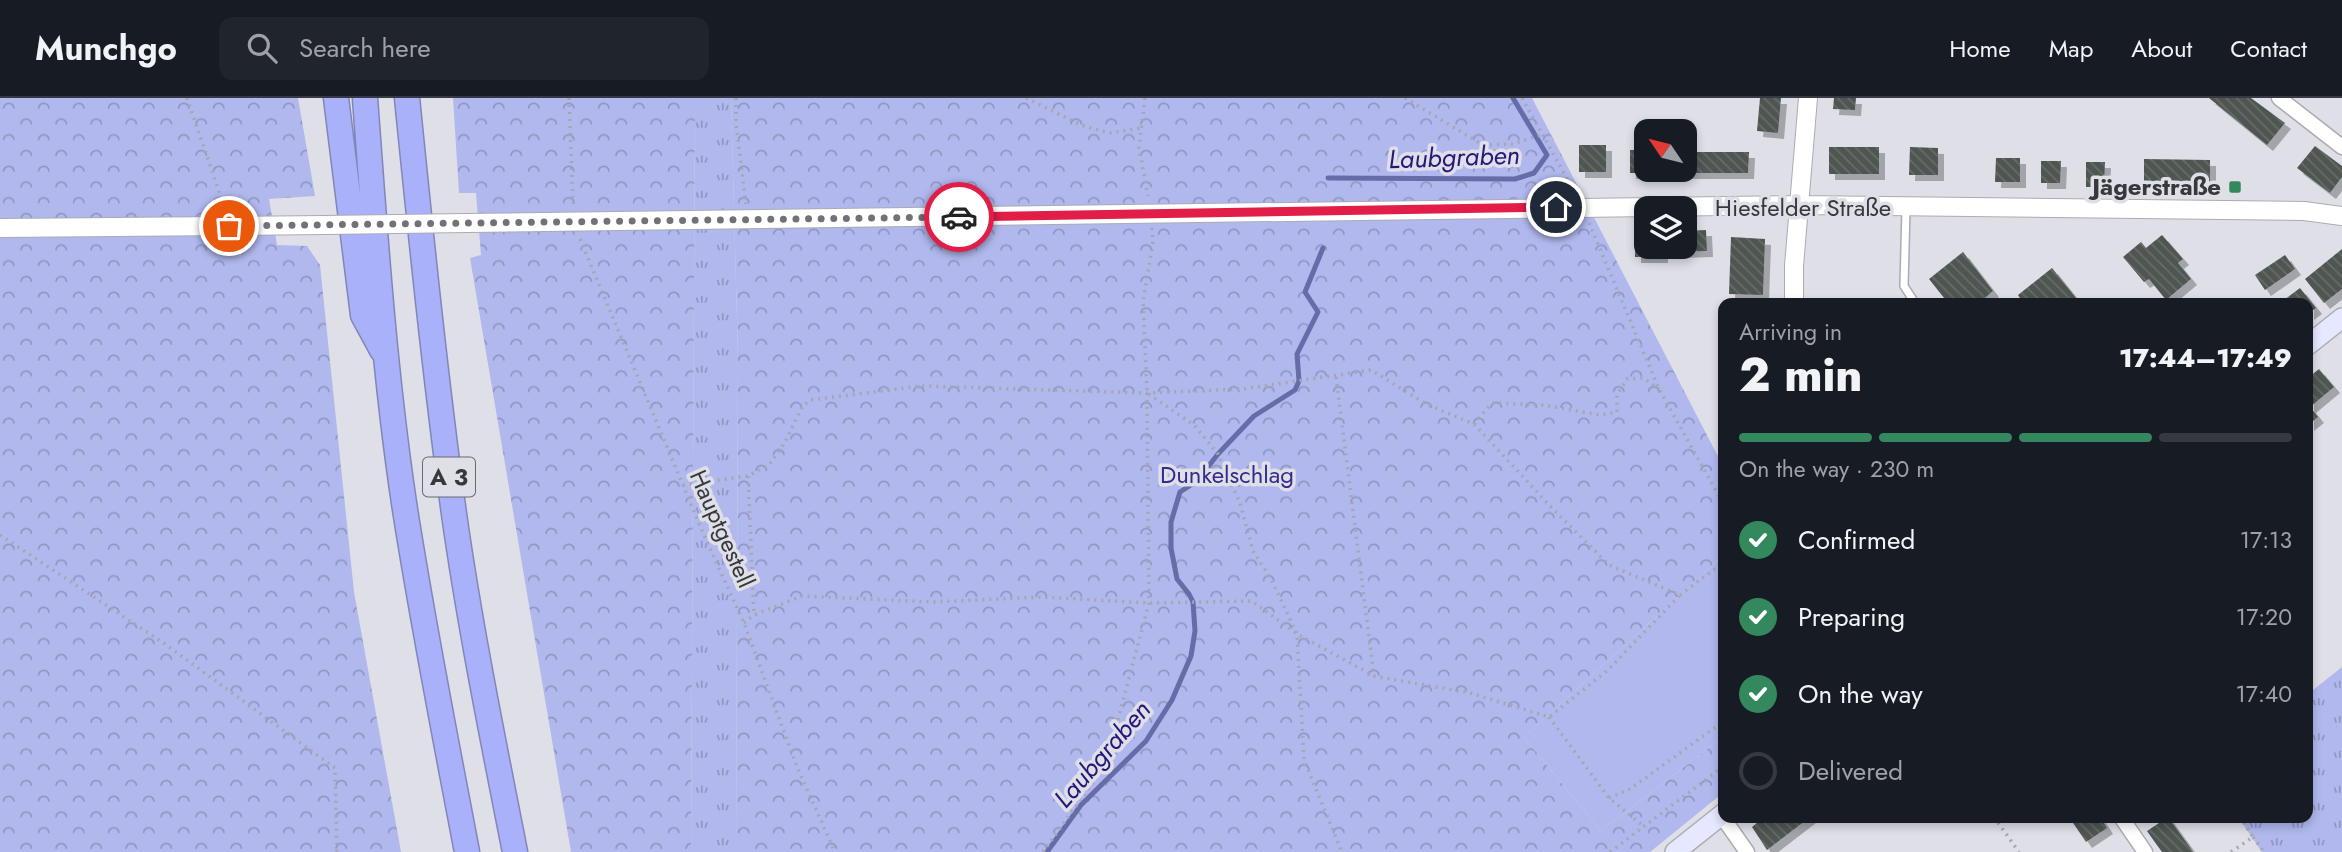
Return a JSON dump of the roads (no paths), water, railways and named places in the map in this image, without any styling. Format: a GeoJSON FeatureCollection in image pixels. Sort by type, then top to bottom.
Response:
{"type":"FeatureCollection","features":[{"type":"Feature","properties":{"kind":"highway","name":"A 3"},"geometry":{"type":"LineString","coordinates":[[336,98],[363,315],[386,356],[404,503],[467,852]]}},
{"type":"Feature","properties":{"kind":"highway"},"geometry":{"type":"LineString","coordinates":[[365,98],[386,356]]}},
{"type":"Feature","properties":{"kind":"highway","name":"A 3"},"geometry":{"type":"LineString","coordinates":[[407,98],[429,315],[454,516],[515,852]]}},
{"type":"Feature","properties":{"kind":"main road"},"geometry":{"type":"LineString","coordinates":[[2313,341],[2342,318]]}},
{"type":"Feature","properties":{"kind":"main road"},"geometry":{"type":"LineString","coordinates":[[1675,852],[1718,818]]}},
{"type":"Feature","properties":{"kind":"street"},"geometry":{"type":"LineString","coordinates":[[1794,298],[1793,276],[1808,98]]}},
{"type":"Feature","properties":{"kind":"street"},"geometry":{"type":"LineString","coordinates":[[2279,98],[2342,147]]}},
{"type":"Feature","properties":{"kind":"street","name":"Hiesfelder Straße"},"geometry":{"type":"LineString","coordinates":[[0,228],[1799,205],[2304,211],[2342,207]]}},
{"type":"Feature","properties":{"kind":"street","name":"Hiesfelder Straße"},"geometry":{"type":"LineString","coordinates":[[2304,211],[2342,216]]}},
{"type":"Feature","properties":{"kind":"street"},"geometry":{"type":"LineString","coordinates":[[1729,823],[1747,852]]}},
{"type":"Feature","properties":{"kind":"street"},"geometry":{"type":"LineString","coordinates":[[2125,823],[2146,852]]}},
{"type":"Feature","properties":{"kind":"lane"},"geometry":{"type":"LineString","coordinates":[[1906,207],[1905,286],[1912,298]]}},
{"type":"Feature","properties":{"kind":"waterway","name":"Laubgraben"},"geometry":{"type":"LineString","coordinates":[[1328,178],[1515,179],[1534,173],[1547,155],[1513,98]]}},
{"type":"Feature","properties":{"kind":"waterway","name":"Laubgraben"},"geometry":{"type":"LineString","coordinates":[[1047,852],[1081,805],[1146,741],[1172,700],[1191,656],[1195,631],[1193,602],[1177,579],[1171,548],[1171,522],[1180,492],[1197,481],[1254,416],[1295,390],[1299,381],[1297,354],[1318,312],[1305,292],[1323,248]]}},
{"type":"Feature","properties":{"kind":"place","name":"Jägerstraße"},"geometry":{"type":"Point","coordinates":[2235,187]}},
{"type":"Feature","properties":{"kind":"park label","name":"Dunkelschlag"},"geometry":{"type":"Point","coordinates":[1227,475]}}]}
